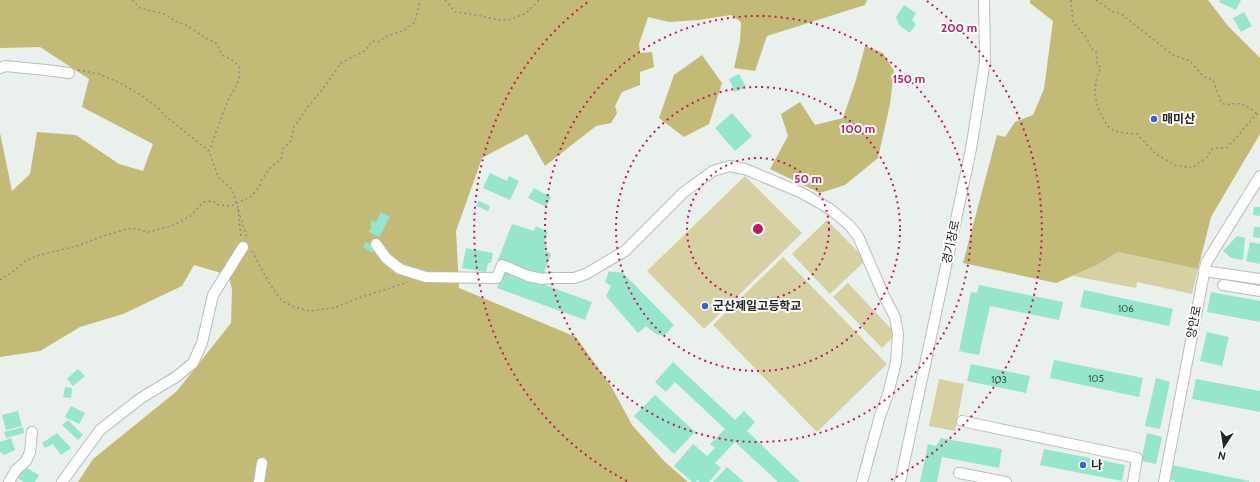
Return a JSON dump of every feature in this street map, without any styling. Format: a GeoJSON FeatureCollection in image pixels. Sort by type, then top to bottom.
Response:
{"type":"FeatureCollection","features":[{"type":"Feature","properties":{"kind":"street","name":"경기장로"},"geometry":{"type":"LineString","coordinates":[[900,482],[971,148],[985,61],[984,0]]}},
{"type":"Feature","properties":{"kind":"street"},"geometry":{"type":"LineString","coordinates":[[0,68],[5,66],[69,73]]}},
{"type":"Feature","properties":{"kind":"street"},"geometry":{"type":"LineString","coordinates":[[376,244],[386,258],[400,269],[426,277],[497,278],[502,265],[542,280],[550,278],[574,278],[586,274],[624,251],[684,192],[713,171],[730,166],[745,169],[802,193],[830,209],[849,225],[858,236],[884,296],[895,317],[898,334],[896,362],[862,482]]}},
{"type":"Feature","properties":{"kind":"street","name":"양안로"},"geometry":{"type":"LineString","coordinates":[[1164,482],[1206,263],[1260,176]]}},
{"type":"Feature","properties":{"kind":"street"},"geometry":{"type":"LineString","coordinates":[[62,482],[100,430],[141,398],[176,377],[193,363],[202,343],[213,295],[247,245]]}},
{"type":"Feature","properties":{"kind":"street"},"geometry":{"type":"LineString","coordinates":[[1204,271],[1260,279]]}},
{"type":"Feature","properties":{"kind":"street"},"geometry":{"type":"LineString","coordinates":[[1223,284],[1260,291]]}},
{"type":"Feature","properties":{"kind":"street"},"geometry":{"type":"LineString","coordinates":[[962,421],[1138,458],[1133,482]]}},
{"type":"Feature","properties":{"kind":"street"},"geometry":{"type":"LineString","coordinates":[[9,482],[16,470],[26,461],[28,457],[32,432]]}},
{"type":"Feature","properties":{"kind":"street"},"geometry":{"type":"LineString","coordinates":[[259,482],[262,463]]}},
{"type":"Feature","properties":{"kind":"street"},"geometry":{"type":"LineString","coordinates":[[959,473],[1006,482]]}},
{"type":"Feature","properties":{"kind":"path"},"geometry":{"type":"LineString","coordinates":[[132,0],[140,8],[165,14],[175,21],[188,26],[217,44],[222,55],[232,60],[239,66],[240,76],[237,86],[228,100],[209,151]]}},
{"type":"Feature","properties":{"kind":"path"},"geometry":{"type":"LineString","coordinates":[[0,280],[24,262],[36,256],[77,246],[103,236],[131,228],[149,232],[174,225],[191,216],[204,202],[213,201],[218,205],[231,206],[252,196],[271,167],[281,159],[283,149],[291,141],[294,127],[307,108],[326,86],[341,63],[366,50],[372,41],[378,42],[387,36],[403,31],[415,22],[420,0]]}},
{"type":"Feature","properties":{"kind":"path"},"geometry":{"type":"LineString","coordinates":[[445,0],[455,12],[499,20],[508,20],[525,14],[540,0]]}},
{"type":"Feature","properties":{"kind":"path"},"geometry":{"type":"LineString","coordinates":[[1071,0],[1073,22],[1087,38],[1091,48],[1096,52],[1097,64],[1101,68],[1097,74],[1095,99],[1098,110],[1109,128],[1120,133],[1137,134],[1156,154],[1175,165],[1192,168],[1207,156],[1213,148],[1226,148],[1237,138],[1244,127],[1257,114],[1260,113]]}},
{"type":"Feature","properties":{"kind":"path"},"geometry":{"type":"LineString","coordinates":[[1096,0],[1113,12],[1120,13],[1173,55],[1190,61],[1203,76],[1213,80],[1221,102],[1225,105],[1238,102],[1246,105],[1257,114]]}},
{"type":"Feature","properties":{"kind":"path"},"geometry":{"type":"LineString","coordinates":[[69,73],[75,69],[99,74],[142,95],[209,151],[218,177],[230,187],[237,204],[247,245]]}},
{"type":"Feature","properties":{"kind":"path"},"geometry":{"type":"LineString","coordinates":[[237,204],[247,245],[282,300],[294,307],[310,311],[334,308],[356,299],[411,281]]}},
{"type":"Feature","properties":{"kind":"shaded area"},"geometry":{"type":"Polygon","coordinates":[[[0,0],[867,0],[865,5],[767,36],[755,71],[734,68],[740,41],[741,22],[731,15],[699,20],[669,22],[648,17],[639,44],[640,53],[652,52],[654,67],[640,72],[640,85],[622,92],[615,106],[617,113],[611,123],[596,126],[545,166],[527,134],[482,158],[456,231],[459,288],[576,337],[611,386],[632,425],[664,461],[688,482],[78,482],[93,459],[177,391],[231,323],[232,289],[228,275],[194,265],[182,286],[123,314],[80,327],[40,351],[0,357],[0,133],[12,191],[30,174],[37,132],[76,135],[119,164],[143,171],[153,144],[82,107],[89,79],[40,47],[0,48],[0,0]]]}},
{"type":"Feature","properties":{"kind":"shaded area"},"geometry":{"type":"Polygon","coordinates":[[[1030,0],[1208,0],[1228,26],[1260,58],[1260,134],[1211,217],[1198,269],[1118,252],[1097,265],[1056,283],[963,263],[997,135],[1005,137],[1015,122],[1033,115],[1044,89],[1053,21],[1030,3],[1030,0]]]}},
{"type":"Feature","properties":{"kind":"shaded area"},"geometry":{"type":"Polygon","coordinates":[[[865,46],[883,53],[894,71],[890,104],[878,158],[845,185],[820,193],[770,169],[788,136],[781,114],[800,102],[815,125],[843,118],[856,80],[865,46]]]}},
{"type":"Feature","properties":{"kind":"shaded area"},"geometry":{"type":"Polygon","coordinates":[[[702,55],[722,83],[709,124],[684,137],[659,118],[674,75],[702,55]]]}},
{"type":"Feature","properties":{"kind":"shaded area"},"geometry":{"type":"Polygon","coordinates":[[[745,176],[802,233],[704,329],[647,271],[745,176]]]}},
{"type":"Feature","properties":{"kind":"shaded area"},"geometry":{"type":"Polygon","coordinates":[[[827,220],[866,260],[830,294],[792,254],[827,220]]]}},
{"type":"Feature","properties":{"kind":"shaded area"},"geometry":{"type":"Polygon","coordinates":[[[1118,252],[1198,269],[1192,294],[1137,282],[1136,288],[1073,276],[1097,265],[1118,252]]]}},
{"type":"Feature","properties":{"kind":"shaded area"},"geometry":{"type":"Polygon","coordinates":[[[783,257],[887,364],[817,432],[713,325],[783,257]]]}},
{"type":"Feature","properties":{"kind":"shaded area"},"geometry":{"type":"Polygon","coordinates":[[[848,283],[896,334],[882,348],[833,297],[848,283]]]}},
{"type":"Feature","properties":{"kind":"shaded area"},"geometry":{"type":"Polygon","coordinates":[[[939,379],[964,384],[955,431],[929,426],[939,379]]]}},
{"type":"Feature","properties":{"kind":"building"},"geometry":{"type":"Polygon","coordinates":[[[1220,0],[1241,0],[1236,10],[1219,2],[1220,0]]]}},
{"type":"Feature","properties":{"kind":"building"},"geometry":{"type":"Polygon","coordinates":[[[904,5],[916,13],[912,20],[916,24],[910,33],[899,25],[896,17],[904,5]]]}},
{"type":"Feature","properties":{"kind":"building"},"geometry":{"type":"Polygon","coordinates":[[[1244,12],[1252,26],[1241,32],[1233,18],[1244,12]]]}},
{"type":"Feature","properties":{"kind":"building"},"geometry":{"type":"Polygon","coordinates":[[[739,74],[746,87],[735,92],[729,79],[739,74]]]}},
{"type":"Feature","properties":{"kind":"building"},"geometry":{"type":"Polygon","coordinates":[[[732,113],[752,136],[735,151],[715,128],[732,113]]]}},
{"type":"Feature","properties":{"kind":"building"},"geometry":{"type":"Polygon","coordinates":[[[490,173],[507,181],[509,176],[519,181],[510,200],[483,188],[490,173]]]}},
{"type":"Feature","properties":{"kind":"building"},"geometry":{"type":"Polygon","coordinates":[[[534,188],[551,197],[546,207],[528,198],[534,188]]]}},
{"type":"Feature","properties":{"kind":"building"},"geometry":{"type":"Polygon","coordinates":[[[479,201],[490,206],[488,211],[476,206],[479,201]]]}},
{"type":"Feature","properties":{"kind":"building"},"geometry":{"type":"Polygon","coordinates":[[[1254,207],[1260,207],[1260,216],[1253,215],[1254,207]]]}},
{"type":"Feature","properties":{"kind":"building"},"geometry":{"type":"Polygon","coordinates":[[[381,212],[390,217],[379,237],[369,232],[372,226],[370,225],[372,220],[376,222],[381,212]]]}},
{"type":"Feature","properties":{"kind":"building"},"geometry":{"type":"Polygon","coordinates":[[[512,224],[534,231],[536,226],[548,232],[544,243],[547,245],[545,250],[551,254],[544,273],[537,275],[498,260],[512,224]]]}},
{"type":"Feature","properties":{"kind":"building"},"geometry":{"type":"Polygon","coordinates":[[[1254,227],[1260,227],[1260,238],[1253,237],[1254,227]]]}},
{"type":"Feature","properties":{"kind":"building"},"geometry":{"type":"Polygon","coordinates":[[[1237,236],[1245,238],[1243,260],[1231,258],[1223,251],[1237,236]]]}},
{"type":"Feature","properties":{"kind":"building"},"geometry":{"type":"Polygon","coordinates":[[[366,242],[375,248],[373,253],[363,247],[366,242]]]}},
{"type":"Feature","properties":{"kind":"building"},"geometry":{"type":"Polygon","coordinates":[[[1250,242],[1260,244],[1260,264],[1246,261],[1250,242]]]}},
{"type":"Feature","properties":{"kind":"building"},"geometry":{"type":"Polygon","coordinates":[[[466,248],[493,253],[491,263],[488,263],[486,272],[462,268],[466,248]]]}},
{"type":"Feature","properties":{"kind":"building"},"geometry":{"type":"Polygon","coordinates":[[[504,270],[592,302],[585,320],[497,288],[504,270]]]}},
{"type":"Feature","properties":{"kind":"building"},"geometry":{"type":"Polygon","coordinates":[[[609,271],[623,273],[674,325],[664,336],[656,334],[646,326],[638,333],[606,296],[611,286],[605,282],[609,271]]]}},
{"type":"Feature","properties":{"kind":"building"},"geometry":{"type":"Polygon","coordinates":[[[979,285],[1063,302],[1059,320],[990,306],[979,355],[959,351],[971,292],[977,293],[979,285]]]}},
{"type":"Feature","properties":{"kind":"building"},"geometry":{"type":"Polygon","coordinates":[[[1084,290],[1173,309],[1169,326],[1080,307],[1084,290]]]}},
{"type":"Feature","properties":{"kind":"building"},"geometry":{"type":"Polygon","coordinates":[[[1211,292],[1260,301],[1260,322],[1207,312],[1211,292]]]}},
{"type":"Feature","properties":{"kind":"building"},"geometry":{"type":"Polygon","coordinates":[[[1207,332],[1229,337],[1222,366],[1200,361],[1207,332]]]}},
{"type":"Feature","properties":{"kind":"building"},"geometry":{"type":"Polygon","coordinates":[[[1054,360],[1143,378],[1139,397],[1050,378],[1054,360]]]}},
{"type":"Feature","properties":{"kind":"building"},"geometry":{"type":"Polygon","coordinates":[[[673,362],[735,420],[744,411],[755,422],[747,431],[800,482],[778,482],[735,442],[715,463],[721,468],[709,482],[700,482],[697,480],[696,482],[692,482],[674,466],[693,444],[707,456],[715,448],[710,444],[725,429],[675,382],[666,392],[655,382],[673,362]]]}},
{"type":"Feature","properties":{"kind":"building"},"geometry":{"type":"Polygon","coordinates":[[[971,364],[1030,376],[1026,393],[967,381],[971,364]]]}},
{"type":"Feature","properties":{"kind":"building"},"geometry":{"type":"Polygon","coordinates":[[[78,369],[85,376],[73,386],[67,379],[78,369]]]}},
{"type":"Feature","properties":{"kind":"building"},"geometry":{"type":"Polygon","coordinates":[[[1156,378],[1170,382],[1160,429],[1145,426],[1156,378]]]}},
{"type":"Feature","properties":{"kind":"building"},"geometry":{"type":"Polygon","coordinates":[[[1196,379],[1260,391],[1260,412],[1192,399],[1196,379]]]}},
{"type":"Feature","properties":{"kind":"building"},"geometry":{"type":"Polygon","coordinates":[[[65,387],[72,388],[71,398],[63,397],[65,387]]]}},
{"type":"Feature","properties":{"kind":"building"},"geometry":{"type":"Polygon","coordinates":[[[655,395],[695,432],[674,454],[634,416],[655,395]]]}},
{"type":"Feature","properties":{"kind":"building"},"geometry":{"type":"Polygon","coordinates":[[[71,406],[85,413],[79,424],[65,417],[71,406]]]}},
{"type":"Feature","properties":{"kind":"building"},"geometry":{"type":"Polygon","coordinates":[[[18,411],[22,426],[6,430],[2,415],[18,411]]]}},
{"type":"Feature","properties":{"kind":"building"},"geometry":{"type":"Polygon","coordinates":[[[68,420],[83,435],[78,440],[62,425],[68,420]]]}},
{"type":"Feature","properties":{"kind":"building"},"geometry":{"type":"Polygon","coordinates":[[[23,427],[24,433],[6,438],[4,432],[23,427]]]}},
{"type":"Feature","properties":{"kind":"building"},"geometry":{"type":"Polygon","coordinates":[[[57,433],[71,448],[61,455],[53,444],[45,448],[42,443],[57,433]]]}},
{"type":"Feature","properties":{"kind":"building"},"geometry":{"type":"Polygon","coordinates":[[[1147,433],[1162,437],[1156,464],[1141,461],[1147,433]]]}},
{"type":"Feature","properties":{"kind":"building"},"geometry":{"type":"Polygon","coordinates":[[[11,438],[15,450],[4,455],[1,452],[0,453],[0,442],[11,438]]]}},
{"type":"Feature","properties":{"kind":"building"},"geometry":{"type":"Polygon","coordinates":[[[941,438],[1002,449],[999,468],[942,457],[937,482],[920,482],[928,444],[936,446],[941,438]]]}},
{"type":"Feature","properties":{"kind":"building","name":"나"},"geometry":{"type":"Polygon","coordinates":[[[1044,449],[1125,465],[1122,481],[1040,465],[1044,449]]]}},
{"type":"Feature","properties":{"kind":"building"},"geometry":{"type":"Polygon","coordinates":[[[1172,465],[1249,482],[1175,482],[1169,480],[1172,465]]]}},
{"type":"Feature","properties":{"kind":"building"},"geometry":{"type":"Polygon","coordinates":[[[23,466],[39,475],[35,482],[24,482],[16,477],[23,466]]]}},
{"type":"Feature","properties":{"kind":"building"},"geometry":{"type":"Polygon","coordinates":[[[727,467],[744,482],[713,482],[727,467]]]}},
{"type":"Feature","properties":{"kind":"place","name":"매미산"},"geometry":{"type":"Point","coordinates":[1154,119]}},
{"type":"Feature","properties":{"kind":"place","name":"군산제일고등학교"},"geometry":{"type":"Point","coordinates":[705,306]}},
{"type":"Feature","properties":{"kind":"place","name":"나"},"geometry":{"type":"Point","coordinates":[1083,465]}}]}
